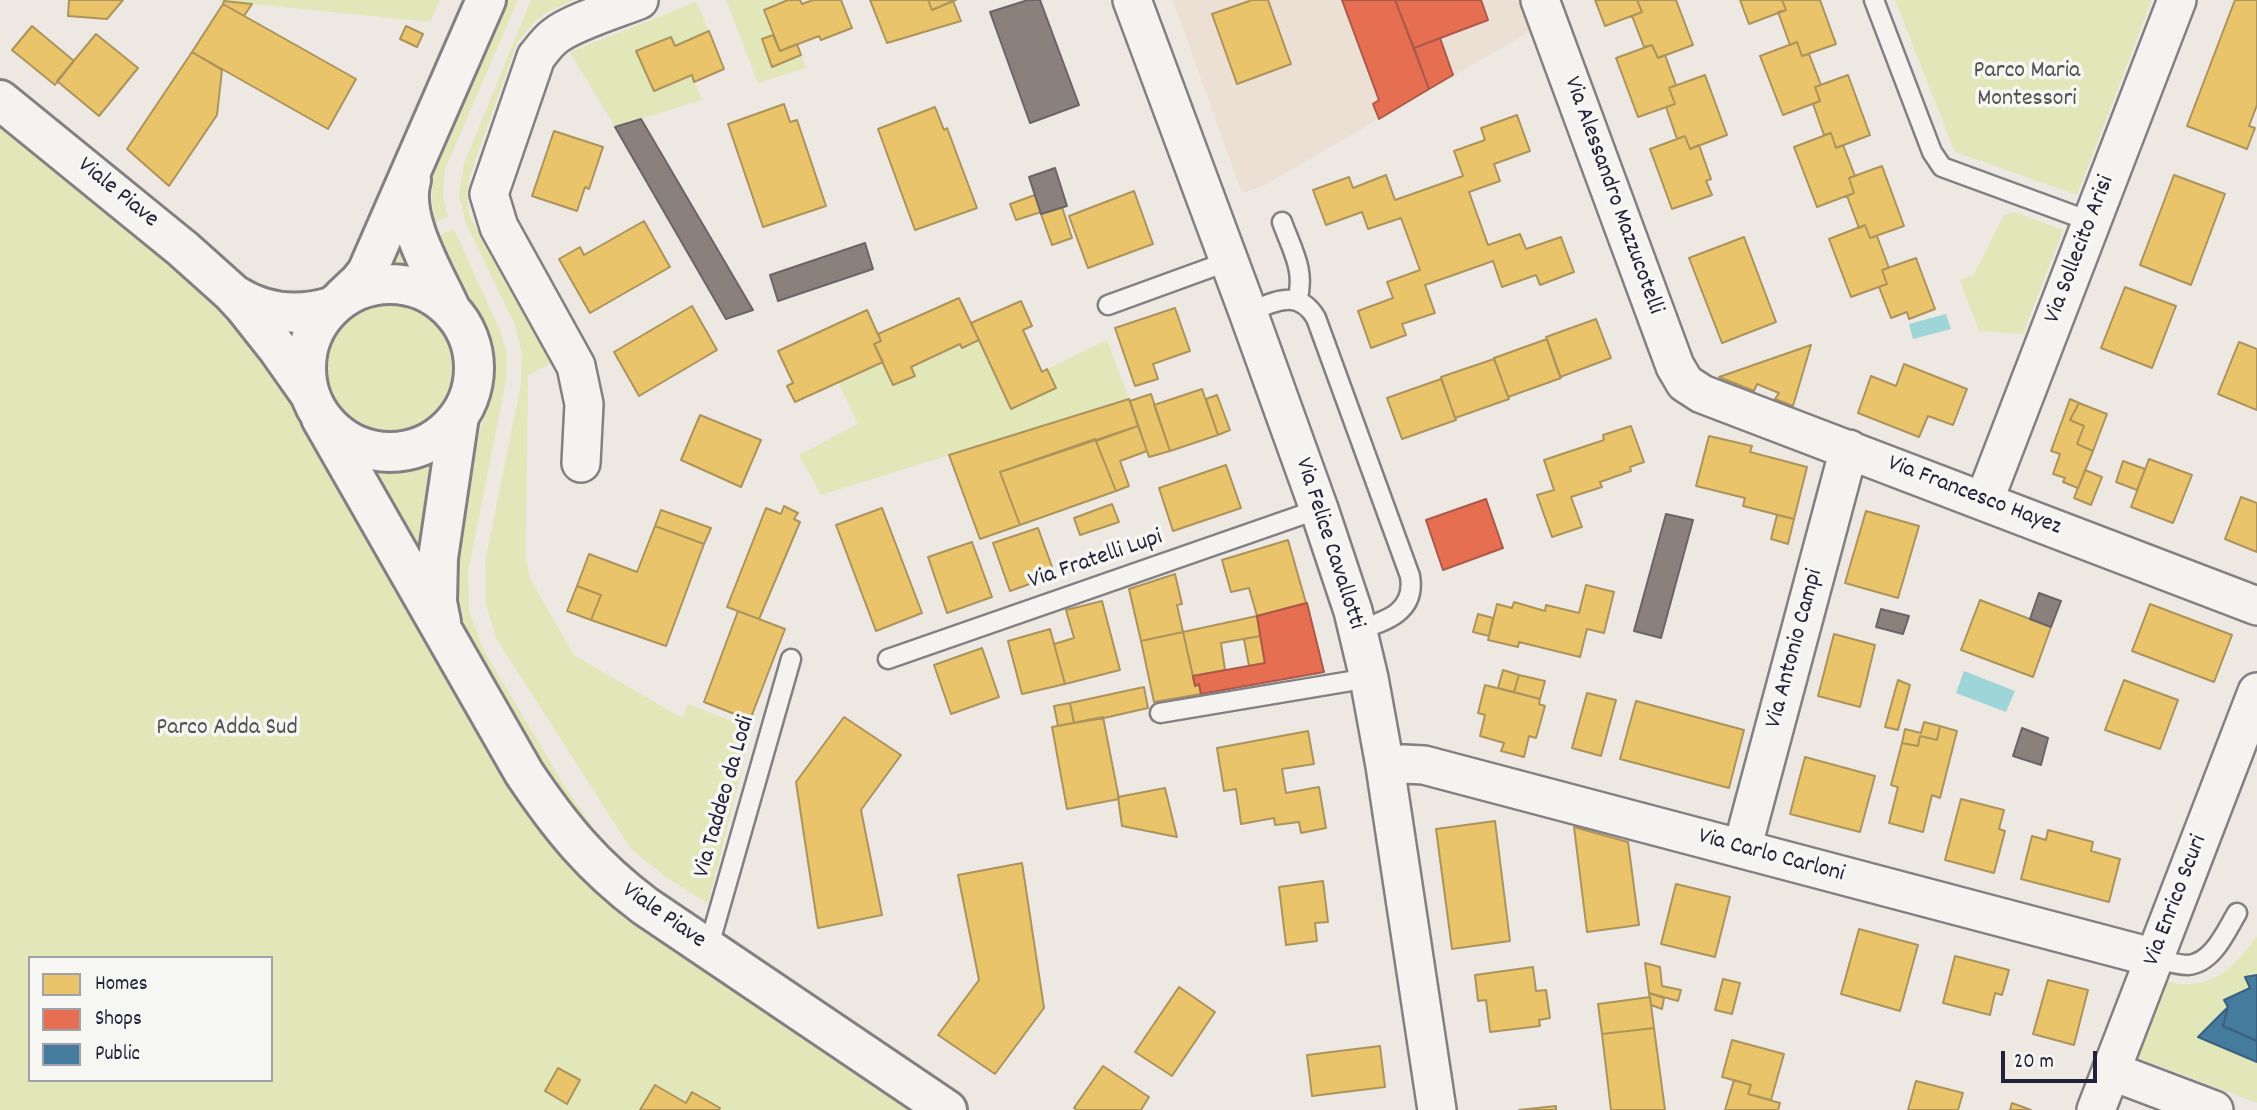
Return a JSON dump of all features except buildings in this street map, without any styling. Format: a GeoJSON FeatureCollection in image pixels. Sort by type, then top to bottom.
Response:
{"type":"FeatureCollection","features":[{"type":"Feature","properties":{"kind":"street"},"geometry":{"type":"LineString","coordinates":[[336,303],[367,272],[486,0]]}},
{"type":"Feature","properties":{"kind":"street"},"geometry":{"type":"LineString","coordinates":[[581,463],[584,404],[576,366],[499,227],[489,194],[536,57],[545,45],[569,28],[639,0]]}},
{"type":"Feature","properties":{"kind":"street","name":"Via Felice Cavallotti"},"geometry":{"type":"LineString","coordinates":[[1132,0],[1319,509],[1358,630],[1385,766],[1437,1110]]}},
{"type":"Feature","properties":{"kind":"street","name":"Via Alessandro Mazzucotelli"},"geometry":{"type":"LineString","coordinates":[[1540,0],[1675,366],[1685,383],[1691,387]]}},
{"type":"Feature","properties":{"kind":"street","name":"Via Sollecito Arisi"},"geometry":{"type":"LineString","coordinates":[[1984,501],[2178,0]]}},
{"type":"Feature","properties":{"kind":"street","name":"Viale Piave"},"geometry":{"type":"LineString","coordinates":[[0,100],[153,223],[244,306],[278,349],[315,406],[524,773],[547,808],[603,873],[708,948],[947,1110]]}},
{"type":"Feature","properties":{"kind":"street"},"geometry":{"type":"LineString","coordinates":[[421,151],[407,198],[409,212],[450,308]]}},
{"type":"Feature","properties":{"kind":"street","name":"Viale Piave"},"geometry":{"type":"LineString","coordinates":[[230,292],[263,309],[278,312],[314,312],[369,286],[398,284],[426,291],[450,308],[467,332],[474,361],[472,390],[460,416],[438,558],[437,602],[441,622],[453,650]]}},
{"type":"Feature","properties":{"kind":"street","name":"Viale Piave"},"geometry":{"type":"LineString","coordinates":[[336,303],[316,326],[307,348],[305,371],[315,406],[340,437],[364,449],[390,453],[417,448],[441,436],[460,416]]}},
{"type":"Feature","properties":{"kind":"street","name":"Via Francesco Hayez"},"geometry":{"type":"LineString","coordinates":[[1691,387],[1702,394],[2257,606]]}},
{"type":"Feature","properties":{"kind":"street","name":"Via Antonio Campi"},"geometry":{"type":"LineString","coordinates":[[1742,849],[1849,449]]}},
{"type":"Feature","properties":{"kind":"street","name":"Via Enrico Scuri"},"geometry":{"type":"LineString","coordinates":[[2096,1110],[2257,692]]}},
{"type":"Feature","properties":{"kind":"street","name":"Via Carlo Carloni"},"geometry":{"type":"LineString","coordinates":[[1385,766],[1424,765],[2155,958]]}},
{"type":"Feature","properties":{"kind":"street"},"geometry":{"type":"LineString","coordinates":[[2111,1071],[2214,1110]]}},
{"type":"Feature","properties":{"kind":"lane"},"geometry":{"type":"LineString","coordinates":[[1874,0],[1933,152],[1942,167],[2092,222]]}},
{"type":"Feature","properties":{"kind":"lane"},"geometry":{"type":"LineString","coordinates":[[1282,222],[1301,274],[1297,301]]}},
{"type":"Feature","properties":{"kind":"lane"},"geometry":{"type":"LineString","coordinates":[[1108,305],[1229,261]]}},
{"type":"Feature","properties":{"kind":"lane"},"geometry":{"type":"LineString","coordinates":[[1248,312],[1286,299],[1308,306],[1317,318],[1410,576],[1412,585],[1406,604],[1398,612],[1378,623],[1358,630]]}},
{"type":"Feature","properties":{"kind":"lane","name":"Via Fratelli Lupi"},"geometry":{"type":"LineString","coordinates":[[888,659],[1319,509]]}},
{"type":"Feature","properties":{"kind":"lane","name":"Via Taddeo da Lodi"},"geometry":{"type":"LineString","coordinates":[[708,948],[791,659]]}},
{"type":"Feature","properties":{"kind":"lane"},"geometry":{"type":"LineString","coordinates":[[1160,713],[1369,678]]}},
{"type":"Feature","properties":{"kind":"lane"},"geometry":{"type":"LineString","coordinates":[[2155,958],[2181,965],[2199,962],[2216,947],[2237,913]]}},
{"type":"Feature","properties":{"kind":"shaded area"},"geometry":{"type":"Polygon","coordinates":[[[1173,0],[1519,0],[1531,31],[1261,187],[1242,193],[1173,0]]]}},
{"type":"Feature","properties":{"kind":"green space"},"geometry":{"type":"Polygon","coordinates":[[[215,0],[440,0],[430,22],[215,0]]]}},
{"type":"Feature","properties":{"kind":"green space"},"geometry":{"type":"Polygon","coordinates":[[[501,0],[518,0],[445,169],[443,196],[448,217],[435,222],[432,201],[433,161],[501,0]]]}},
{"type":"Feature","properties":{"kind":"green space"},"geometry":{"type":"Polygon","coordinates":[[[531,0],[574,0],[547,12],[535,21],[517,43],[470,175],[467,197],[471,219],[552,363],[528,375],[526,557],[530,578],[574,655],[682,718],[688,704],[752,729],[708,904],[665,876],[631,849],[496,638],[486,605],[485,562],[521,384],[522,354],[515,325],[465,221],[459,195],[464,164],[531,0]]]}},
{"type":"Feature","properties":{"kind":"green space"},"geometry":{"type":"Polygon","coordinates":[[[726,0],[788,0],[764,10],[773,35],[762,39],[772,66],[801,55],[806,68],[758,83],[726,0]]]}},
{"type":"Feature","properties":{"kind":"green space","name":"Parco Maria Montessori"},"geometry":{"type":"Polygon","coordinates":[[[1895,0],[2152,0],[2077,195],[1955,152],[1895,0]]]}},
{"type":"Feature","properties":{"kind":"green space"},"geometry":{"type":"Polygon","coordinates":[[[696,2],[709,31],[675,46],[671,37],[637,52],[653,91],[692,75],[702,100],[615,127],[570,52],[696,2]]]}},
{"type":"Feature","properties":{"kind":"green space","name":"Parco Adda Sud"},"geometry":{"type":"Polygon","coordinates":[[[0,114],[220,298],[295,395],[521,786],[919,1110],[0,1110],[0,114]]]}},
{"type":"Feature","properties":{"kind":"green space"},"geometry":{"type":"Polygon","coordinates":[[[2015,212],[2063,230],[2023,334],[1979,331],[1960,281],[1974,274],[2004,215],[2015,212]]]}},
{"type":"Feature","properties":{"kind":"green space"},"geometry":{"type":"Polygon","coordinates":[[[454,229],[500,331],[507,353],[506,380],[468,572],[469,611],[484,651],[564,785],[613,853],[612,856],[563,806],[466,638],[456,577],[457,556],[477,443],[492,385],[493,357],[489,336],[449,267],[438,236],[454,229]]]}},
{"type":"Feature","properties":{"kind":"green space"},"geometry":{"type":"Polygon","coordinates":[[[383,237],[412,240],[426,278],[400,271],[373,270],[383,237]]]}},
{"type":"Feature","properties":{"kind":"green space"},"geometry":{"type":"Polygon","coordinates":[[[390,299],[416,304],[439,319],[454,342],[459,368],[454,394],[439,417],[416,432],[390,437],[364,432],[341,417],[326,394],[321,368],[326,342],[341,319],[364,304],[390,299]]]}},
{"type":"Feature","properties":{"kind":"green space"},"geometry":{"type":"Polygon","coordinates":[[[979,340],[1011,409],[1055,388],[1047,369],[1107,340],[1129,399],[821,495],[799,455],[858,424],[838,382],[883,362],[894,385],[915,376],[911,367],[960,344],[962,348],[979,340]]]}},
{"type":"Feature","properties":{"kind":"green space"},"geometry":{"type":"Polygon","coordinates":[[[448,441],[433,585],[355,456],[393,462],[415,458],[448,441]]]}},
{"type":"Feature","properties":{"kind":"green space"},"geometry":{"type":"Polygon","coordinates":[[[2257,936],[2257,975],[2245,977],[2250,988],[2224,1000],[2228,1007],[2198,1036],[2257,1062],[2257,1103],[2136,1057],[2165,981],[2194,984],[2218,976],[2239,959],[2257,936]]]}},
{"type":"Feature","properties":{"kind":"water"},"geometry":{"type":"Polygon","coordinates":[[[1946,314],[1951,329],[1913,339],[1909,324],[1946,314]]]}},
{"type":"Feature","properties":{"kind":"water"},"geometry":{"type":"Polygon","coordinates":[[[1964,671],[2015,691],[2006,712],[1956,693],[1964,671]]]}}]}
